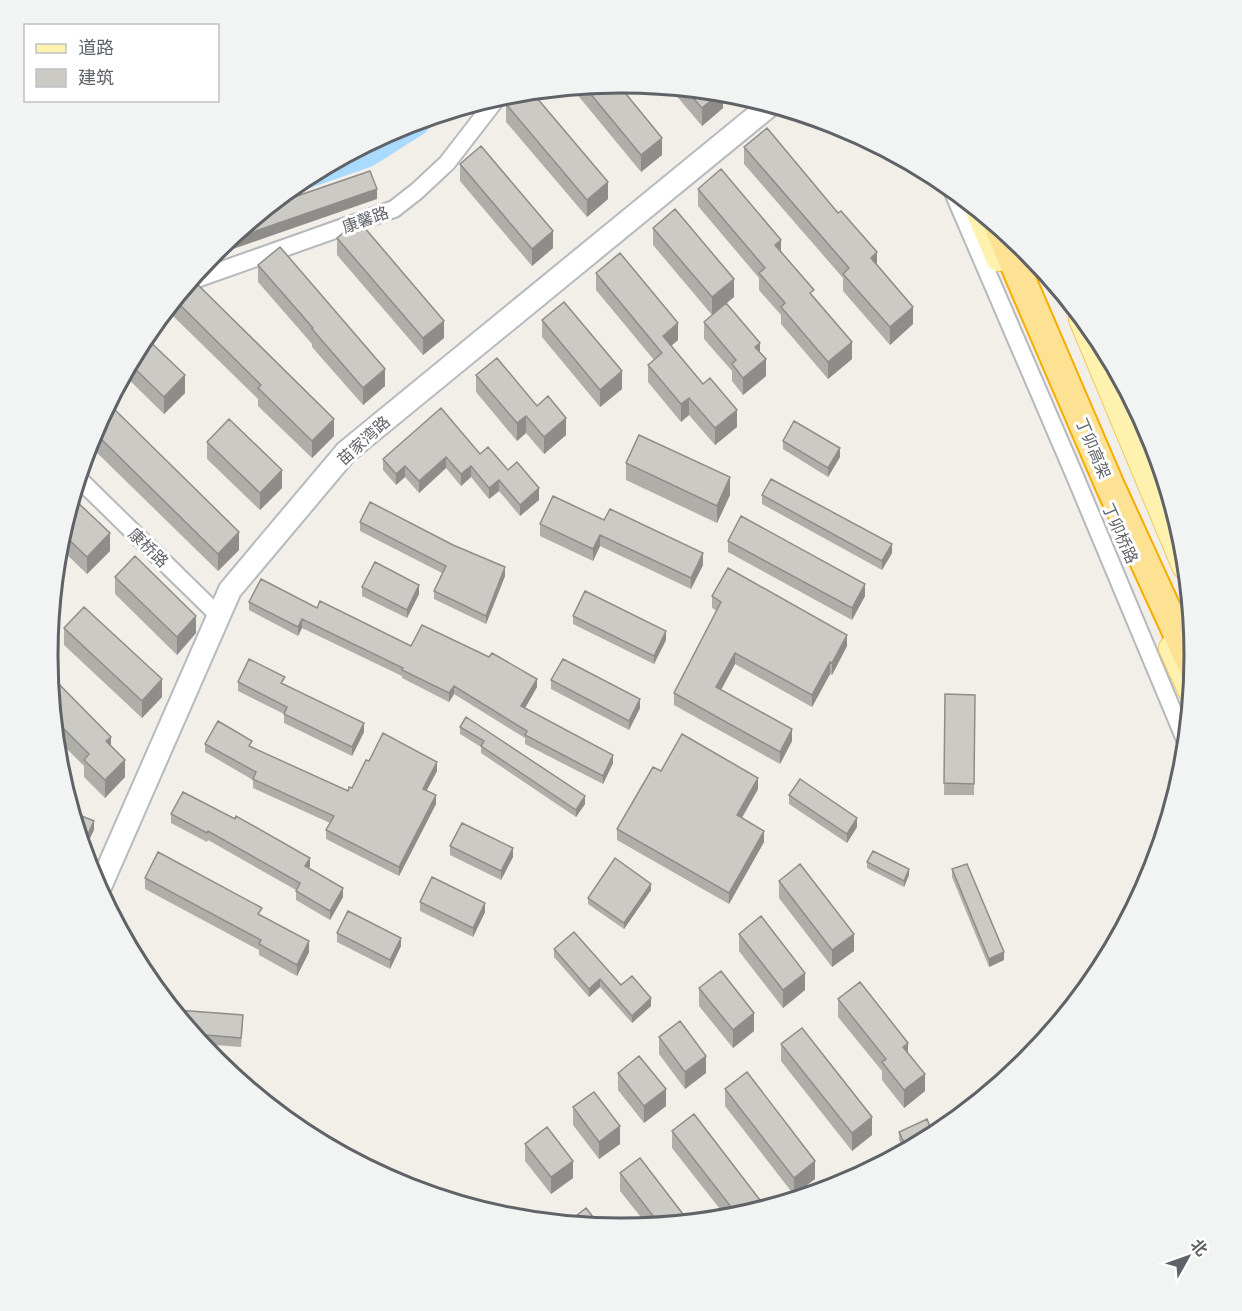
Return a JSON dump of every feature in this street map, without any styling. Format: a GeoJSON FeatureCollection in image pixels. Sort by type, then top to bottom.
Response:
{"type":"FeatureCollection","features":[{"type":"Feature","properties":{"kind":"highway","name":"丁卯高架"},"geometry":{"type":"LineString","coordinates":[[1007,247],[1110,486],[1183,646]]}},
{"type":"Feature","properties":{"kind":"highway","name":"丁卯高架"},"geometry":{"type":"LineString","coordinates":[[1044,285],[1181,604]]}},
{"type":"Feature","properties":{"kind":"main road","name":"丁卯桥路"},"geometry":{"type":"LineString","coordinates":[[987,229],[1183,672]]}},
{"type":"Feature","properties":{"kind":"main road"},"geometry":{"type":"LineString","coordinates":[[1098,358],[1168,524]]}},
{"type":"Feature","properties":{"kind":"street","name":"康馨路"},"geometry":{"type":"LineString","coordinates":[[208,275],[394,208],[417,191],[447,163],[489,109]]}},
{"type":"Feature","properties":{"kind":"street","name":"苗家湾路"},"geometry":{"type":"LineString","coordinates":[[104,877],[230,590],[346,452],[763,111]]}},
{"type":"Feature","properties":{"kind":"street"},"geometry":{"type":"LineString","coordinates":[[959,206],[1179,728]]}},
{"type":"Feature","properties":{"kind":"street","name":"康桥路"},"geometry":{"type":"LineString","coordinates":[[85,485],[219,615]]}},
{"type":"Feature","properties":{"kind":"water"},"geometry":{"type":"Polygon","coordinates":[[[431,126],[425,133],[373,166],[306,190],[372,151],[431,126]]]}},
{"type":"Feature","properties":{"kind":"building"},"geometry":{"type":"Polygon","coordinates":[[[625,93],[662,138],[641,155],[590,94],[625,93]]]}},
{"type":"Feature","properties":{"kind":"building"},"geometry":{"type":"Polygon","coordinates":[[[693,98],[711,101],[702,108],[693,98]]]}},
{"type":"Feature","properties":{"kind":"building"},"geometry":{"type":"Polygon","coordinates":[[[538,100],[608,182],[587,200],[507,105],[538,100]]]}},
{"type":"Feature","properties":{"kind":"building"},"geometry":{"type":"Polygon","coordinates":[[[767,128],[838,213],[841,211],[877,252],[871,258],[913,307],[890,327],[843,274],[849,268],[744,147],[767,128]]]}},
{"type":"Feature","properties":{"kind":"building"},"geometry":{"type":"Polygon","coordinates":[[[481,146],[553,231],[532,249],[460,164],[481,146]]]}},
{"type":"Feature","properties":{"kind":"building"},"geometry":{"type":"Polygon","coordinates":[[[721,169],[781,240],[775,245],[814,290],[810,293],[852,342],[828,362],[781,307],[785,303],[759,273],[765,268],[698,189],[721,169]]]}},
{"type":"Feature","properties":{"kind":"building"},"geometry":{"type":"Polygon","coordinates":[[[370,171],[377,189],[250,233],[297,196],[370,171]]]}},
{"type":"Feature","properties":{"kind":"building"},"geometry":{"type":"Polygon","coordinates":[[[675,209],[734,279],[712,297],[653,228],[675,209]]]}},
{"type":"Feature","properties":{"kind":"building"},"geometry":{"type":"Polygon","coordinates":[[[358,220],[444,321],[423,338],[337,238],[358,220]]]}},
{"type":"Feature","properties":{"kind":"building"},"geometry":{"type":"Polygon","coordinates":[[[280,247],[385,369],[363,388],[258,265],[280,247]]]}},
{"type":"Feature","properties":{"kind":"building"},"geometry":{"type":"Polygon","coordinates":[[[620,253],[678,323],[663,336],[703,384],[710,378],[737,410],[715,428],[689,398],[681,404],[648,365],[662,353],[596,273],[620,253]]]}},
{"type":"Feature","properties":{"kind":"building"},"geometry":{"type":"Polygon","coordinates":[[[198,285],[334,419],[312,441],[258,388],[261,385],[181,306],[198,285]]]}},
{"type":"Feature","properties":{"kind":"building"},"geometry":{"type":"Polygon","coordinates":[[[564,302],[622,371],[600,390],[542,320],[564,302]]]}},
{"type":"Feature","properties":{"kind":"building"},"geometry":{"type":"Polygon","coordinates":[[[726,303],[760,343],[755,347],[766,359],[743,378],[732,364],[736,360],[704,322],[726,303]]]}},
{"type":"Feature","properties":{"kind":"building"},"geometry":{"type":"Polygon","coordinates":[[[152,344],[185,375],[164,397],[136,370],[152,344]]]}},
{"type":"Feature","properties":{"kind":"building"},"geometry":{"type":"Polygon","coordinates":[[[497,358],[537,406],[548,396],[566,418],[544,437],[526,416],[517,423],[476,375],[497,358]]]}},
{"type":"Feature","properties":{"kind":"building"},"geometry":{"type":"Polygon","coordinates":[[[441,408],[480,454],[488,447],[508,470],[517,462],[539,488],[520,505],[499,480],[489,488],[471,466],[461,474],[446,457],[419,481],[405,466],[396,474],[383,459],[441,408]]]}},
{"type":"Feature","properties":{"kind":"building"},"geometry":{"type":"Polygon","coordinates":[[[115,410],[239,532],[218,554],[101,439],[115,410]]]}},
{"type":"Feature","properties":{"kind":"building"},"geometry":{"type":"Polygon","coordinates":[[[229,419],[282,470],[260,493],[207,442],[229,419]]]}},
{"type":"Feature","properties":{"kind":"building"},"geometry":{"type":"Polygon","coordinates":[[[794,421],[840,448],[828,468],[783,441],[794,421]]]}},
{"type":"Feature","properties":{"kind":"building"},"geometry":{"type":"Polygon","coordinates":[[[639,435],[730,477],[717,506],[626,463],[639,435]]]}},
{"type":"Feature","properties":{"kind":"building"},"geometry":{"type":"Polygon","coordinates":[[[771,479],[892,544],[882,561],[762,495],[771,479]]]}},
{"type":"Feature","properties":{"kind":"building"},"geometry":{"type":"Polygon","coordinates":[[[553,496],[604,520],[610,509],[703,553],[691,578],[600,535],[593,549],[540,524],[553,496]]]}},
{"type":"Feature","properties":{"kind":"building"},"geometry":{"type":"Polygon","coordinates":[[[370,502],[453,545],[505,567],[486,616],[434,591],[446,566],[360,522],[370,502]]]}},
{"type":"Feature","properties":{"kind":"building"},"geometry":{"type":"Polygon","coordinates":[[[80,504],[110,533],[87,557],[70,541],[80,504]]]}},
{"type":"Feature","properties":{"kind":"building"},"geometry":{"type":"Polygon","coordinates":[[[741,516],[865,584],[852,608],[728,541],[741,516]]]}},
{"type":"Feature","properties":{"kind":"building"},"geometry":{"type":"Polygon","coordinates":[[[135,556],[196,616],[177,637],[115,577],[135,556]]]}},
{"type":"Feature","properties":{"kind":"building"},"geometry":{"type":"Polygon","coordinates":[[[375,562],[419,585],[407,610],[362,587],[375,562]]]}},
{"type":"Feature","properties":{"kind":"building"},"geometry":{"type":"Polygon","coordinates":[[[728,568],[847,635],[812,695],[735,653],[716,687],[792,729],[780,752],[674,693],[721,602],[712,596],[728,568]]]}},
{"type":"Feature","properties":{"kind":"building"},"geometry":{"type":"Polygon","coordinates":[[[261,579],[317,608],[320,601],[411,646],[422,625],[489,657],[492,653],[537,679],[521,706],[613,755],[603,776],[525,735],[527,731],[454,686],[449,693],[302,619],[298,627],[249,602],[261,579]]]}},
{"type":"Feature","properties":{"kind":"building"},"geometry":{"type":"Polygon","coordinates":[[[585,591],[666,631],[654,656],[573,616],[585,591]]]}},
{"type":"Feature","properties":{"kind":"building"},"geometry":{"type":"Polygon","coordinates":[[[84,607],[162,679],[142,701],[64,628],[84,607]]]}},
{"type":"Feature","properties":{"kind":"building"},"geometry":{"type":"Polygon","coordinates":[[[249,659],[285,677],[281,683],[364,723],[352,747],[284,714],[287,707],[238,682],[249,659]]]}},
{"type":"Feature","properties":{"kind":"building"},"geometry":{"type":"Polygon","coordinates":[[[563,659],[640,699],[629,721],[551,680],[563,659]]]}},
{"type":"Feature","properties":{"kind":"building"},"geometry":{"type":"Polygon","coordinates":[[[60,685],[111,737],[106,741],[125,760],[105,780],[84,760],[89,754],[63,728],[60,685]]]}},
{"type":"Feature","properties":{"kind":"building"},"geometry":{"type":"Polygon","coordinates":[[[945,694],[975,695],[974,784],[944,783],[945,694]]]}},
{"type":"Feature","properties":{"kind":"building"},"geometry":{"type":"Polygon","coordinates":[[[466,717],[585,796],[576,810],[481,746],[484,741],[460,727],[466,717]]]}},
{"type":"Feature","properties":{"kind":"building"},"geometry":{"type":"Polygon","coordinates":[[[218,721],[252,741],[249,746],[348,791],[349,787],[352,788],[366,760],[369,761],[383,733],[437,762],[423,789],[436,795],[399,867],[326,830],[334,816],[253,779],[256,772],[205,744],[218,721]]]}},
{"type":"Feature","properties":{"kind":"building"},"geometry":{"type":"Polygon","coordinates":[[[682,734],[758,778],[737,815],[764,831],[729,893],[617,829],[653,767],[661,771],[682,734]]]}},
{"type":"Feature","properties":{"kind":"building"},"geometry":{"type":"Polygon","coordinates":[[[800,779],[857,818],[847,834],[789,795],[800,779]]]}},
{"type":"Feature","properties":{"kind":"building"},"geometry":{"type":"Polygon","coordinates":[[[183,792],[235,819],[236,816],[310,858],[305,866],[343,888],[330,911],[296,891],[300,883],[208,831],[207,833],[171,814],[183,792]]]}},
{"type":"Feature","properties":{"kind":"building"},"geometry":{"type":"Polygon","coordinates":[[[82,816],[94,821],[88,835],[82,816]]]}},
{"type":"Feature","properties":{"kind":"building"},"geometry":{"type":"Polygon","coordinates":[[[462,823],[513,848],[501,871],[450,846],[462,823]]]}},
{"type":"Feature","properties":{"kind":"building"},"geometry":{"type":"Polygon","coordinates":[[[873,851],[909,869],[904,881],[867,862],[873,851]]]}},
{"type":"Feature","properties":{"kind":"building"},"geometry":{"type":"Polygon","coordinates":[[[158,852],[262,908],[258,914],[309,941],[297,965],[259,944],[261,940],[145,878],[158,852]]]}},
{"type":"Feature","properties":{"kind":"building"},"geometry":{"type":"Polygon","coordinates":[[[615,858],[651,884],[624,923],[588,898],[615,858]]]}},
{"type":"Feature","properties":{"kind":"building"},"geometry":{"type":"Polygon","coordinates":[[[800,864],[854,934],[832,950],[779,881],[800,864]]]}},
{"type":"Feature","properties":{"kind":"building"},"geometry":{"type":"Polygon","coordinates":[[[967,864],[1004,952],[989,959],[952,869],[967,864]]]}},
{"type":"Feature","properties":{"kind":"building"},"geometry":{"type":"Polygon","coordinates":[[[432,877],[485,903],[473,928],[420,902],[432,877]]]}},
{"type":"Feature","properties":{"kind":"building"},"geometry":{"type":"Polygon","coordinates":[[[348,911],[401,938],[390,960],[337,933],[348,911]]]}},
{"type":"Feature","properties":{"kind":"building"},"geometry":{"type":"Polygon","coordinates":[[[761,916],[805,973],[783,990],[739,934],[761,916]]]}},
{"type":"Feature","properties":{"kind":"building"},"geometry":{"type":"Polygon","coordinates":[[[574,932],[621,985],[632,976],[651,998],[632,1016],[600,979],[589,989],[554,949],[574,932]]]}},
{"type":"Feature","properties":{"kind":"building"},"geometry":{"type":"Polygon","coordinates":[[[721,971],[754,1013],[733,1030],[699,988],[721,971]]]}},
{"type":"Feature","properties":{"kind":"building"},"geometry":{"type":"Polygon","coordinates":[[[860,982],[908,1043],[903,1047],[925,1074],[904,1090],[882,1062],[886,1059],[838,999],[860,982]]]}},
{"type":"Feature","properties":{"kind":"building"},"geometry":{"type":"Polygon","coordinates":[[[185,1011],[243,1015],[241,1038],[206,1035],[185,1011]]]}},
{"type":"Feature","properties":{"kind":"building"},"geometry":{"type":"Polygon","coordinates":[[[680,1021],[706,1056],[685,1072],[659,1037],[680,1021]]]}},
{"type":"Feature","properties":{"kind":"building"},"geometry":{"type":"Polygon","coordinates":[[[802,1028],[872,1117],[852,1133],[781,1044],[802,1028]]]}},
{"type":"Feature","properties":{"kind":"building"},"geometry":{"type":"Polygon","coordinates":[[[639,1056],[666,1089],[644,1106],[618,1073],[639,1056]]]}},
{"type":"Feature","properties":{"kind":"building"},"geometry":{"type":"Polygon","coordinates":[[[747,1072],[815,1161],[794,1178],[725,1089],[747,1072]]]}},
{"type":"Feature","properties":{"kind":"building"},"geometry":{"type":"Polygon","coordinates":[[[594,1092],[620,1126],[599,1142],[573,1107],[594,1092]]]}},
{"type":"Feature","properties":{"kind":"building"},"geometry":{"type":"Polygon","coordinates":[[[694,1114],[760,1200],[731,1207],[672,1131],[694,1114]]]}},
{"type":"Feature","properties":{"kind":"building"},"geometry":{"type":"Polygon","coordinates":[[[927,1119],[930,1126],[904,1142],[899,1132],[927,1119]]]}},
{"type":"Feature","properties":{"kind":"building"},"geometry":{"type":"Polygon","coordinates":[[[547,1127],[573,1161],[551,1177],[525,1144],[547,1127]]]}},
{"type":"Feature","properties":{"kind":"building"},"geometry":{"type":"Polygon","coordinates":[[[640,1158],[683,1214],[654,1217],[620,1173],[640,1158]]]}},
{"type":"Feature","properties":{"kind":"building"},"geometry":{"type":"Polygon","coordinates":[[[586,1208],[593,1217],[584,1217],[576,1216],[586,1208]]]}}]}
